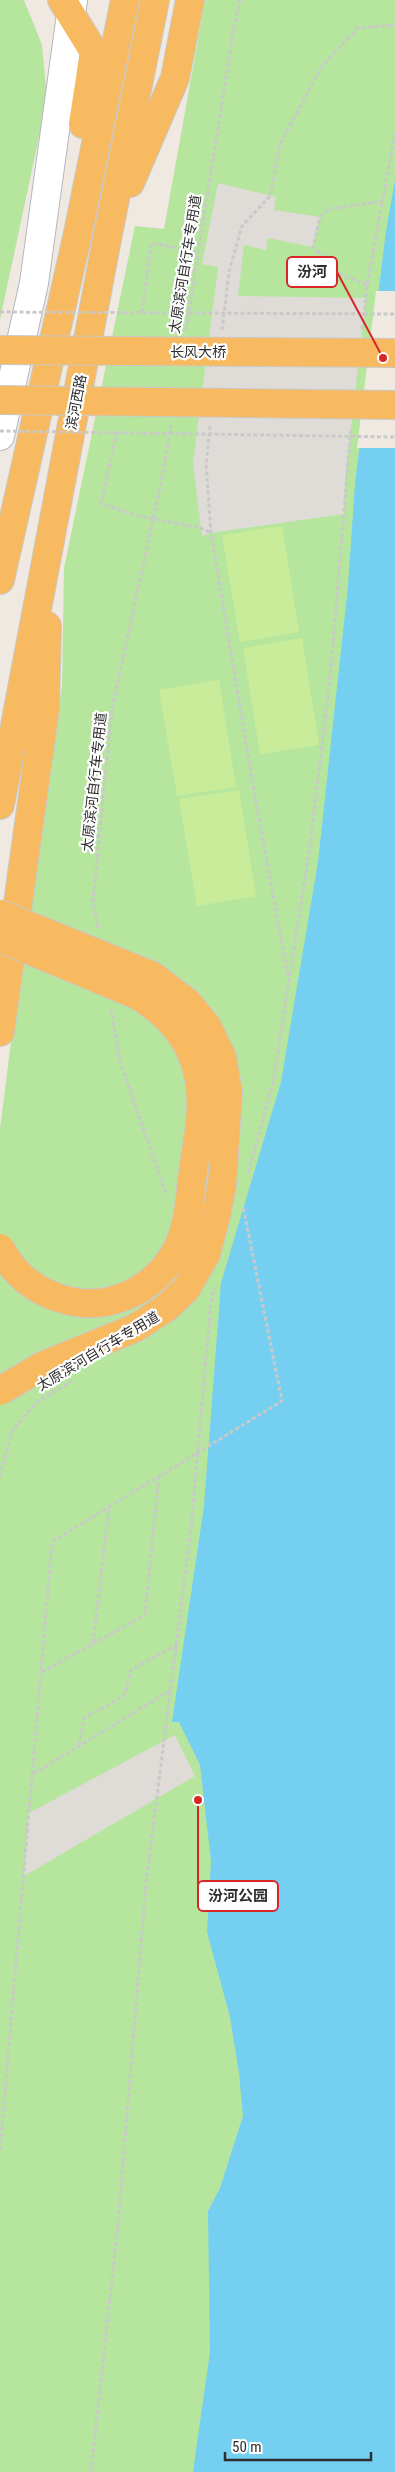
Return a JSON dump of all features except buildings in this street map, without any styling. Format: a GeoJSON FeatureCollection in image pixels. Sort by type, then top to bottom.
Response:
{"type":"FeatureCollection","features":[{"type":"Feature","properties":{"kind":"highway"},"geometry":{"type":"LineString","coordinates":[[0,580],[78,234],[125,0]]}},
{"type":"Feature","properties":{"kind":"highway","name":"滨河西路"},"geometry":{"type":"LineString","coordinates":[[0,806],[107,239],[155,0]]}},
{"type":"Feature","properties":{"kind":"highway"},"geometry":{"type":"LineString","coordinates":[[107,239],[175,78],[190,0]]}},
{"type":"Feature","properties":{"kind":"highway"},"geometry":{"type":"LineString","coordinates":[[69,5],[94,52],[84,108],[78,234]]}},
{"type":"Feature","properties":{"kind":"highway","name":"长风大桥"},"geometry":{"type":"LineString","coordinates":[[0,350],[395,353]]}},
{"type":"Feature","properties":{"kind":"highway"},"geometry":{"type":"LineString","coordinates":[[0,400],[395,405]]}},
{"type":"Feature","properties":{"kind":"highway"},"geometry":{"type":"LineString","coordinates":[[0,1032],[45,709],[49,548]]}},
{"type":"Feature","properties":{"kind":"highway"},"geometry":{"type":"LineString","coordinates":[[0,914],[153,976],[187,1002],[208,1026],[222,1057],[228,1092],[222,1185],[216,1216],[206,1254],[186,1289],[166,1308],[135,1328],[42,1366],[0,1391]]}},
{"type":"Feature","properties":{"kind":"highway"},"geometry":{"type":"LineString","coordinates":[[0,938],[137,995],[156,1007],[176,1027],[188,1046],[197,1069],[200,1096],[200,1125],[187,1216],[177,1249],[160,1273],[138,1291],[111,1302],[78,1304],[51,1296],[27,1283],[5,1257],[0,1248]]}},
{"type":"Feature","properties":{"kind":"street"},"geometry":{"type":"LineString","coordinates":[[0,436],[34,283],[69,5]]}},
{"type":"Feature","properties":{"kind":"path","name":"太原滨河自行车专用道"},"geometry":{"type":"LineString","coordinates":[[185,339],[234,27],[240,0]]}},
{"type":"Feature","properties":{"kind":"path"},"geometry":{"type":"LineString","coordinates":[[221,340],[229,272],[242,226],[270,196],[280,144],[322,66],[358,28],[395,25]]}},
{"type":"Feature","properties":{"kind":"path"},"geometry":{"type":"LineString","coordinates":[[362,336],[367,285],[395,133]]}},
{"type":"Feature","properties":{"kind":"path"},"geometry":{"type":"LineString","coordinates":[[367,285],[342,275],[313,247],[320,217],[329,210],[383,201]]}},
{"type":"Feature","properties":{"kind":"path"},"geometry":{"type":"LineString","coordinates":[[142,312],[151,243],[198,252]]}},
{"type":"Feature","properties":{"kind":"path"},"geometry":{"type":"LineString","coordinates":[[0,312],[395,314]]}},
{"type":"Feature","properties":{"kind":"path","name":"太原滨河自行车专用道"},"geometry":{"type":"LineString","coordinates":[[98,929],[93,901],[112,709],[153,519],[172,416]]}},
{"type":"Feature","properties":{"kind":"path"},"geometry":{"type":"LineString","coordinates":[[212,416],[206,465],[211,533],[254,792],[289,980]]}},
{"type":"Feature","properties":{"kind":"path"},"geometry":{"type":"LineString","coordinates":[[246,1177],[273,1083],[310,846],[330,669],[352,421]]}},
{"type":"Feature","properties":{"kind":"path"},"geometry":{"type":"LineString","coordinates":[[0,431],[395,437]]}},
{"type":"Feature","properties":{"kind":"path"},"geometry":{"type":"LineString","coordinates":[[117,432],[101,504],[153,519],[201,528],[211,533]]}},
{"type":"Feature","properties":{"kind":"path"},"geometry":{"type":"LineString","coordinates":[[110,1004],[120,1060],[168,1199]]}},
{"type":"Feature","properties":{"kind":"path"},"geometry":{"type":"LineString","coordinates":[[0,2150],[52,1542],[282,1401],[241,1196]]}},
{"type":"Feature","properties":{"kind":"path"},"geometry":{"type":"LineString","coordinates":[[91,2472],[118,2225],[146,1883],[192,1528],[211,1301],[217,1282]]}},
{"type":"Feature","properties":{"kind":"path","name":"太原滨河自行车专用道"},"geometry":{"type":"LineString","coordinates":[[0,1477],[12,1431],[37,1402],[74,1380]]}},
{"type":"Feature","properties":{"kind":"path"},"geometry":{"type":"LineString","coordinates":[[41,1673],[145,1615],[159,1477]]}},
{"type":"Feature","properties":{"kind":"path"},"geometry":{"type":"LineString","coordinates":[[93,1644],[109,1508]]}},
{"type":"Feature","properties":{"kind":"path"},"geometry":{"type":"LineString","coordinates":[[79,1746],[84,1718],[124,1696],[131,1670],[176,1644]]}},
{"type":"Feature","properties":{"kind":"path"},"geometry":{"type":"LineString","coordinates":[[33,1774],[171,1690]]}},
{"type":"Feature","properties":{"kind":"green space"},"geometry":{"type":"Polygon","coordinates":[[[0,0],[24,0],[42,45],[47,99],[0,320],[0,0]]]}},
{"type":"Feature","properties":{"kind":"green space"},"geometry":{"type":"Polygon","coordinates":[[[205,0],[395,0],[395,2472],[0,2472],[0,1129],[28,906],[62,686],[64,568],[135,226],[164,229],[205,0]]]}},
{"type":"Feature","properties":{"kind":"green space"},"geometry":{"type":"Polygon","coordinates":[[[282,526],[299,632],[240,642],[222,535],[282,526]]]}},
{"type":"Feature","properties":{"kind":"green space"},"geometry":{"type":"Polygon","coordinates":[[[302,638],[319,745],[260,754],[243,648],[302,638]]]}},
{"type":"Feature","properties":{"kind":"green space"},"geometry":{"type":"Polygon","coordinates":[[[219,680],[236,787],[177,796],[159,690],[219,680]]]}},
{"type":"Feature","properties":{"kind":"green space"},"geometry":{"type":"Polygon","coordinates":[[[239,790],[256,896],[197,906],[179,799],[239,790]]]}},
{"type":"Feature","properties":{"kind":"shaded area"},"geometry":{"type":"Polygon","coordinates":[[[218,183],[276,197],[274,210],[320,217],[313,247],[268,238],[266,250],[244,245],[238,296],[366,298],[345,478],[344,514],[211,533],[202,536],[193,463],[218,267],[202,264],[218,183]]]}},
{"type":"Feature","properties":{"kind":"shaded area"},"geometry":{"type":"Polygon","coordinates":[[[175,1735],[195,1776],[24,1876],[29,1813],[175,1735]]]}},
{"type":"Feature","properties":{"kind":"water"},"geometry":{"type":"Polygon","coordinates":[[[395,180],[395,2472],[193,2472],[210,2352],[208,2211],[220,2188],[243,2116],[239,2073],[230,2017],[207,1932],[211,1861],[200,1765],[179,1722],[172,1722],[204,1506],[221,1283],[281,1082],[318,862],[348,586],[355,484],[386,231],[395,180]]]}},
{"type":"Feature","properties":{"kind":"pier"},"geometry":{"type":"Polygon","coordinates":[[[376,291],[395,291],[395,448],[357,448],[376,291]]]}},
{"type":"Feature","properties":{"kind":"place","name":"汾河"},"geometry":{"type":"Point","coordinates":[383,358]}},
{"type":"Feature","properties":{"kind":"place","name":"汾河公园"},"geometry":{"type":"Point","coordinates":[198,1800]}}]}
